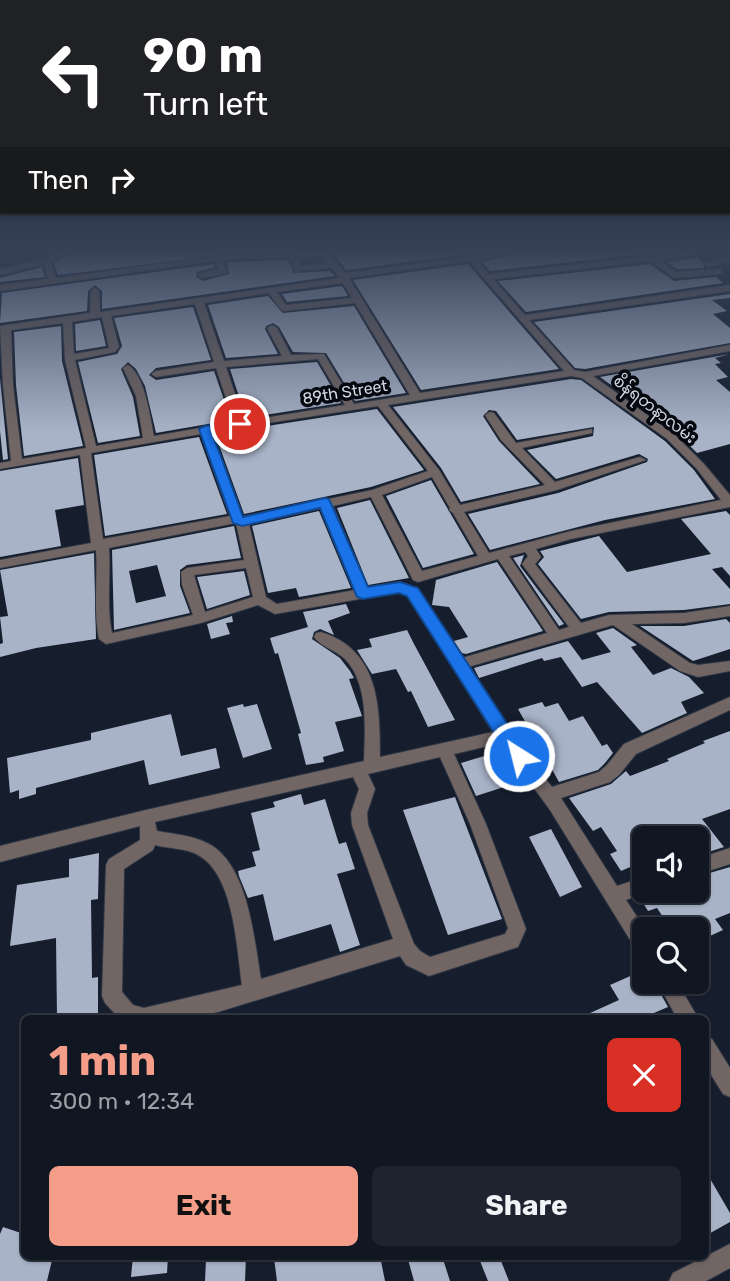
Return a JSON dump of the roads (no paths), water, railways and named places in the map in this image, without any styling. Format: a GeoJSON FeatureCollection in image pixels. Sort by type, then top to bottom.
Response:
{"type":"FeatureCollection","features":[{"type":"Feature","properties":{"kind":"street"},"geometry":{"type":"LineString","coordinates":[[70,358],[112,350],[114,347],[100,312]]}},
{"type":"Feature","properties":{"kind":"street"},"geometry":{"type":"LineString","coordinates":[[17,463],[3,329],[125,312]]}},
{"type":"Feature","properties":{"kind":"street"},"geometry":{"type":"LineString","coordinates":[[202,312],[240,424]]}},
{"type":"Feature","properties":{"kind":"street"},"geometry":{"type":"LineString","coordinates":[[364,312],[416,396]]}},
{"type":"Feature","properties":{"kind":"street"},"geometry":{"type":"LineString","coordinates":[[518,312],[571,373]]}},
{"type":"Feature","properties":{"kind":"street"},"geometry":{"type":"LineString","coordinates":[[523,318],[566,312]]}},
{"type":"Feature","properties":{"kind":"street"},"geometry":{"type":"LineString","coordinates":[[67,320],[70,358],[89,451],[104,575],[101,615],[106,639],[201,618],[260,600]]}},
{"type":"Feature","properties":{"kind":"street"},"geometry":{"type":"LineString","coordinates":[[272,328],[288,359]]}},
{"type":"Feature","properties":{"kind":"street"},"geometry":{"type":"LineString","coordinates":[[585,375],[730,348]]}},
{"type":"Feature","properties":{"kind":"street"},"geometry":{"type":"LineString","coordinates":[[156,374],[323,356],[351,407]]}},
{"type":"Feature","properties":{"kind":"street"},"geometry":{"type":"LineString","coordinates":[[128,368],[141,396],[149,439]]}},
{"type":"Feature","properties":{"kind":"street","name":"89th Street"},"geometry":{"type":"LineString","coordinates":[[0,466],[205,429],[416,396],[571,373],[585,375]]}},
{"type":"Feature","properties":{"kind":"street","name":"စိန်ရတနာလမ်း"},"geometry":{"type":"LineString","coordinates":[[585,375],[671,437],[700,466],[729,502]]}},
{"type":"Feature","properties":{"kind":"street"},"geometry":{"type":"LineString","coordinates":[[380,402],[435,472],[485,557]]}},
{"type":"Feature","properties":{"kind":"street"},"geometry":{"type":"LineString","coordinates":[[490,415],[513,447],[553,486]]}},
{"type":"Feature","properties":{"kind":"street"},"geometry":{"type":"LineString","coordinates":[[205,429],[240,520],[260,600],[275,609],[403,588],[418,577],[500,553],[729,502]]}},
{"type":"Feature","properties":{"kind":"street"},"geometry":{"type":"LineString","coordinates":[[513,447],[588,431]]}},
{"type":"Feature","properties":{"kind":"street"},"geometry":{"type":"LineString","coordinates":[[455,510],[553,486],[640,460]]}},
{"type":"Feature","properties":{"kind":"street"},"geometry":{"type":"LineString","coordinates":[[0,564],[375,492],[435,472]]}},
{"type":"Feature","properties":{"kind":"street"},"geometry":{"type":"LineString","coordinates":[[375,492],[418,577]]}},
{"type":"Feature","properties":{"kind":"street"},"geometry":{"type":"LineString","coordinates":[[325,502],[363,594]]}},
{"type":"Feature","properties":{"kind":"street"},"geometry":{"type":"LineString","coordinates":[[527,547],[536,558],[528,564],[578,629]]}},
{"type":"Feature","properties":{"kind":"street"},"geometry":{"type":"LineString","coordinates":[[500,553],[556,636]]}},
{"type":"Feature","properties":{"kind":"street"},"geometry":{"type":"LineString","coordinates":[[201,618],[187,572],[252,563]]}},
{"type":"Feature","properties":{"kind":"street"},"geometry":{"type":"LineString","coordinates":[[403,588],[413,592],[504,736],[549,795],[632,926]]}},
{"type":"Feature","properties":{"kind":"street"},"geometry":{"type":"LineString","coordinates":[[458,665],[617,620],[684,618],[730,611]]}},
{"type":"Feature","properties":{"kind":"street"},"geometry":{"type":"LineString","coordinates":[[617,620],[685,667],[698,671],[730,666]]}},
{"type":"Feature","properties":{"kind":"street"},"geometry":{"type":"LineString","coordinates":[[321,637],[338,642],[352,656],[365,680],[372,701],[365,766],[367,789],[359,813],[360,825],[405,945],[413,958],[429,967],[510,941],[517,929],[478,824],[444,749]]}},
{"type":"Feature","properties":{"kind":"street"},"geometry":{"type":"LineString","coordinates":[[549,795],[604,777],[630,749],[730,703]]}},
{"type":"Feature","properties":{"kind":"street"},"geometry":{"type":"LineString","coordinates":[[0,854],[146,817],[504,736]]}},
{"type":"Feature","properties":{"kind":"street"},"geometry":{"type":"LineString","coordinates":[[134,1015],[127,1013],[112,996],[115,865],[147,845],[150,836],[146,817]]}},
{"type":"Feature","properties":{"kind":"street"},"geometry":{"type":"LineString","coordinates":[[150,836],[202,848],[218,858],[229,877],[253,991]]}},
{"type":"Feature","properties":{"kind":"street"},"geometry":{"type":"LineString","coordinates":[[709,863],[730,856]]}},
{"type":"Feature","properties":{"kind":"street"},"geometry":{"type":"LineString","coordinates":[[613,896],[632,889]]}},
{"type":"Feature","properties":{"kind":"street"},"geometry":{"type":"LineString","coordinates":[[158,1015],[218,1002],[405,945]]}},
{"type":"Feature","properties":{"kind":"street"},"geometry":{"type":"LineString","coordinates":[[673,994],[686,1015]]}},
{"type":"Feature","properties":{"kind":"street"},"geometry":{"type":"LineString","coordinates":[[709,1053],[730,1087]]}},
{"type":"Feature","properties":{"kind":"street"},"geometry":{"type":"LineString","coordinates":[[681,1281],[730,1256]]}}]}
